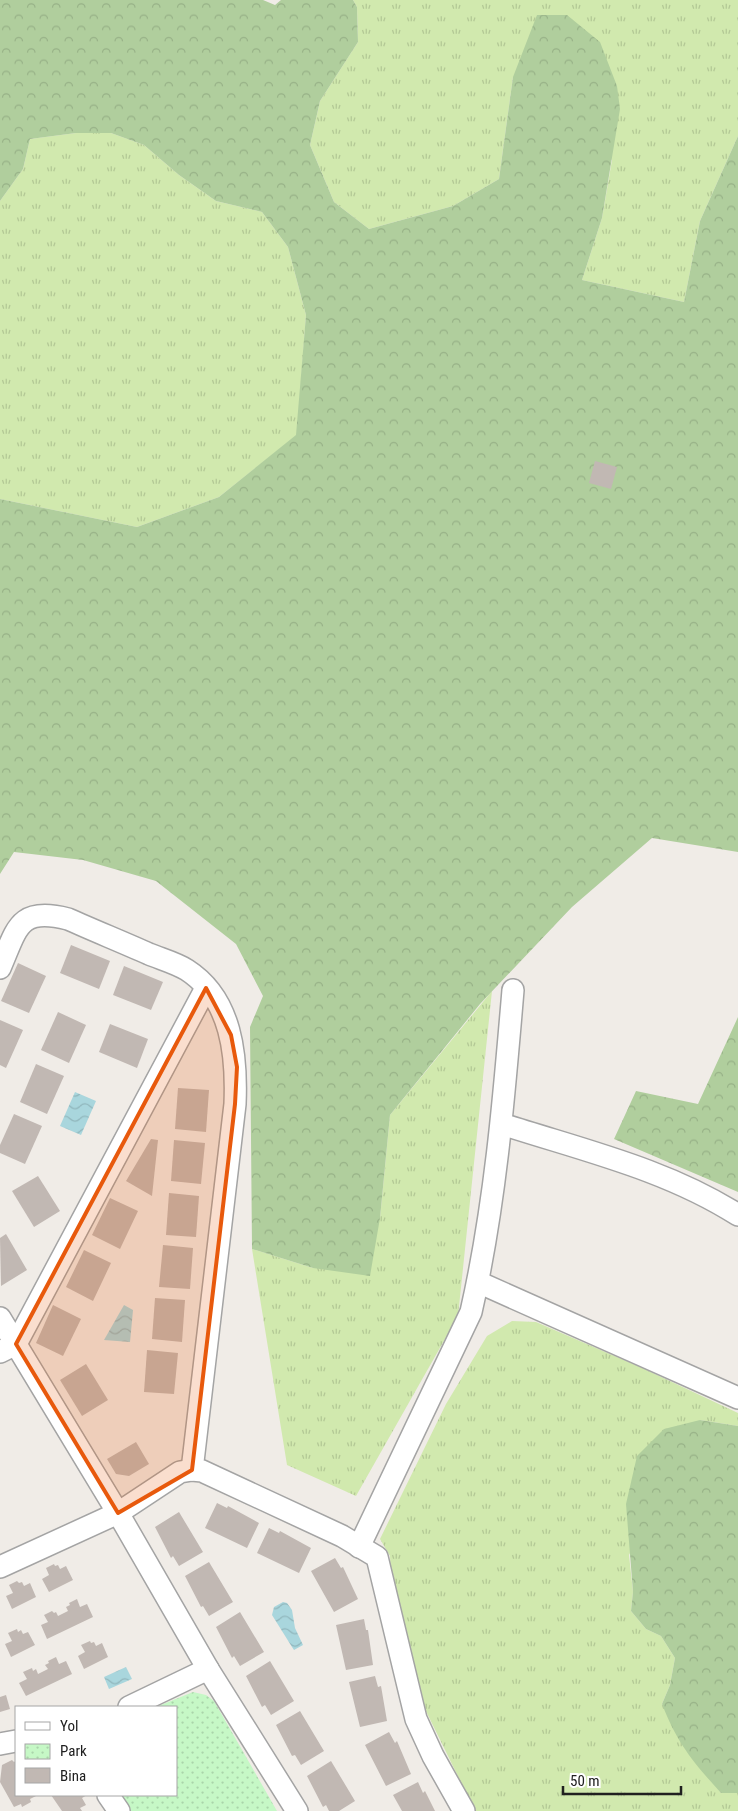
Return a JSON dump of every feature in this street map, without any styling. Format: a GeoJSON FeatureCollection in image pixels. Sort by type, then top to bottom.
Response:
{"type":"FeatureCollection","features":[{"type":"Feature","properties":{"kind":"street"},"geometry":{"type":"LineString","coordinates":[[0,968],[22,922],[26,918],[38,915],[51,915],[68,919],[187,970],[206,988],[221,1010],[231,1034],[236,1067],[236,1104],[192,1470]]}},
{"type":"Feature","properties":{"kind":"street"},"geometry":{"type":"LineString","coordinates":[[8,1348],[206,988]]}},
{"type":"Feature","properties":{"kind":"street"},"geometry":{"type":"LineString","coordinates":[[360,1547],[471,1312],[478,1282],[502,1124],[514,990]]}},
{"type":"Feature","properties":{"kind":"street"},"geometry":{"type":"LineString","coordinates":[[502,1124],[662,1175],[698,1191],[738,1215]]}},
{"type":"Feature","properties":{"kind":"street"},"geometry":{"type":"LineString","coordinates":[[478,1282],[738,1398]]}},
{"type":"Feature","properties":{"kind":"street"},"geometry":{"type":"LineString","coordinates":[[0,1318],[8,1348],[118,1513],[208,1669],[297,1811]]}},
{"type":"Feature","properties":{"kind":"street"},"geometry":{"type":"LineString","coordinates":[[0,1567],[118,1513],[180,1472],[192,1470],[202,1471],[222,1479],[342,1536],[377,1557],[416,1718],[433,1756],[464,1811]]}},
{"type":"Feature","properties":{"kind":"street"},"geometry":{"type":"LineString","coordinates":[[130,1706],[208,1669]]}},
{"type":"Feature","properties":{"kind":"street"},"geometry":{"type":"LineString","coordinates":[[0,1744],[15,1741]]}},
{"type":"Feature","properties":{"kind":"street"},"geometry":{"type":"LineString","coordinates":[[109,1796],[120,1811]]}},
{"type":"Feature","properties":{"kind":"highlighted area"},"geometry":{"type":"Polygon","coordinates":[[[206,988],[231,1035],[237,1067],[235,1104],[192,1470],[118,1513],[16,1344],[206,988]]]}},
{"type":"Feature","properties":{"kind":"green space"},"geometry":{"type":"Polygon","coordinates":[[[0,0],[263,0],[275,5],[281,0],[353,0],[357,7],[358,42],[320,101],[310,145],[334,202],[369,229],[453,206],[499,179],[513,77],[537,15],[567,15],[600,42],[617,86],[620,109],[602,218],[582,280],[684,302],[700,221],[738,136],[738,852],[652,838],[572,907],[480,1004],[390,1115],[380,1218],[370,1276],[313,1268],[252,1249],[250,1027],[263,996],[236,944],[156,881],[83,860],[14,852],[0,874],[0,499],[137,527],[219,497],[296,435],[306,315],[288,247],[262,212],[216,201],[179,175],[144,145],[111,133],[76,133],[30,139],[23,169],[0,201],[0,0]]]}},
{"type":"Feature","properties":{"kind":"green space"},"geometry":{"type":"Polygon","coordinates":[[[353,0],[738,0],[738,136],[700,221],[684,302],[582,280],[602,218],[612,160],[513,77],[499,179],[453,206],[369,229],[334,202],[310,145],[320,101],[358,42],[357,7],[353,0]]]}},
{"type":"Feature","properties":{"kind":"green space"},"geometry":{"type":"Polygon","coordinates":[[[76,133],[111,133],[144,145],[179,175],[216,201],[262,212],[288,247],[306,315],[297,435],[219,497],[137,527],[0,499],[0,201],[23,169],[30,139],[76,133]]]}},
{"type":"Feature","properties":{"kind":"green space"},"geometry":{"type":"Polygon","coordinates":[[[492,991],[458,1316],[356,1496],[287,1465],[252,1249],[313,1268],[380,1218],[390,1115],[492,991]]]}},
{"type":"Feature","properties":{"kind":"green space"},"geometry":{"type":"Polygon","coordinates":[[[738,1017],[738,1192],[614,1139],[636,1091],[698,1104],[738,1017]]]}},
{"type":"Feature","properties":{"kind":"green space"},"geometry":{"type":"Polygon","coordinates":[[[512,1321],[536,1322],[640,1367],[738,1413],[738,1426],[700,1420],[629,1555],[633,1592],[631,1611],[646,1629],[661,1636],[675,1658],[670,1685],[662,1704],[721,1793],[738,1793],[738,1811],[475,1811],[421,1701],[391,1585],[390,1556],[380,1539],[446,1404],[487,1336],[512,1321]]]}},
{"type":"Feature","properties":{"kind":"green space"},"geometry":{"type":"Polygon","coordinates":[[[700,1420],[738,1426],[738,1793],[721,1793],[694,1762],[680,1741],[662,1704],[670,1685],[675,1658],[661,1636],[646,1629],[631,1611],[633,1592],[626,1504],[637,1456],[664,1429],[700,1420]]]}},
{"type":"Feature","properties":{"kind":"green space"},"geometry":{"type":"Polygon","coordinates":[[[193,1692],[206,1695],[214,1701],[277,1811],[129,1811],[120,1796],[178,1796],[178,1706],[158,1706],[193,1692]]]}},
{"type":"Feature","properties":{"kind":"water"},"geometry":{"type":"Polygon","coordinates":[[[75,1092],[96,1101],[81,1135],[60,1126],[75,1092]]]}},
{"type":"Feature","properties":{"kind":"water"},"geometry":{"type":"Polygon","coordinates":[[[124,1305],[133,1310],[130,1342],[104,1340],[124,1305]]]}},
{"type":"Feature","properties":{"kind":"water"},"geometry":{"type":"Polygon","coordinates":[[[283,1602],[287,1603],[292,1610],[295,1628],[303,1645],[294,1650],[272,1615],[274,1607],[283,1602]]]}},
{"type":"Feature","properties":{"kind":"water"},"geometry":{"type":"Polygon","coordinates":[[[126,1667],[132,1679],[109,1689],[104,1677],[126,1667]]]}},
{"type":"Feature","properties":{"kind":"building"},"geometry":{"type":"Polygon","coordinates":[[[595,461],[617,467],[611,489],[589,483],[595,461]]]}},
{"type":"Feature","properties":{"kind":"building"},"geometry":{"type":"Polygon","coordinates":[[[71,945],[110,961],[99,989],[60,973],[71,945]]]}},
{"type":"Feature","properties":{"kind":"building"},"geometry":{"type":"Polygon","coordinates":[[[18,963],[46,976],[29,1013],[1,1001],[18,963]]]}},
{"type":"Feature","properties":{"kind":"building"},"geometry":{"type":"Polygon","coordinates":[[[124,966],[163,982],[151,1010],[113,995],[124,966]]]}},
{"type":"Feature","properties":{"kind":"building"},"geometry":{"type":"Polygon","coordinates":[[[58,1012],[86,1025],[69,1063],[41,1050],[58,1012]]]}},
{"type":"Feature","properties":{"kind":"building"},"geometry":{"type":"Polygon","coordinates":[[[0,1020],[23,1030],[6,1068],[0,1065],[0,1020]]]}},
{"type":"Feature","properties":{"kind":"building"},"geometry":{"type":"Polygon","coordinates":[[[110,1024],[148,1039],[137,1068],[99,1052],[110,1024]]]}},
{"type":"Feature","properties":{"kind":"building"},"geometry":{"type":"Polygon","coordinates":[[[36,1064],[64,1076],[47,1114],[20,1102],[36,1064]]]}},
{"type":"Feature","properties":{"kind":"building"},"geometry":{"type":"Polygon","coordinates":[[[178,1088],[209,1090],[206,1132],[175,1129],[178,1088]]]}},
{"type":"Feature","properties":{"kind":"building"},"geometry":{"type":"Polygon","coordinates":[[[14,1114],[42,1126],[25,1164],[0,1153],[0,1145],[14,1114]]]}},
{"type":"Feature","properties":{"kind":"building"},"geometry":{"type":"Polygon","coordinates":[[[151,1139],[158,1140],[152,1196],[126,1181],[151,1139]]]}},
{"type":"Feature","properties":{"kind":"building"},"geometry":{"type":"Polygon","coordinates":[[[174,1140],[205,1143],[201,1184],[171,1181],[174,1140]]]}},
{"type":"Feature","properties":{"kind":"building"},"geometry":{"type":"Polygon","coordinates":[[[38,1176],[60,1211],[34,1227],[12,1191],[38,1176]]]}},
{"type":"Feature","properties":{"kind":"building"},"geometry":{"type":"Polygon","coordinates":[[[169,1193],[199,1196],[196,1237],[166,1235],[169,1193]]]}},
{"type":"Feature","properties":{"kind":"building"},"geometry":{"type":"Polygon","coordinates":[[[110,1198],[138,1211],[120,1249],[92,1235],[110,1198]]]}},
{"type":"Feature","properties":{"kind":"building"},"geometry":{"type":"Polygon","coordinates":[[[6,1234],[27,1270],[1,1286],[0,1238],[6,1234]]]}},
{"type":"Feature","properties":{"kind":"building"},"geometry":{"type":"Polygon","coordinates":[[[163,1245],[193,1248],[190,1289],[159,1287],[163,1245]]]}},
{"type":"Feature","properties":{"kind":"building"},"geometry":{"type":"Polygon","coordinates":[[[84,1250],[111,1263],[93,1301],[66,1287],[84,1250]]]}},
{"type":"Feature","properties":{"kind":"building"},"geometry":{"type":"Polygon","coordinates":[[[155,1298],[185,1300],[182,1342],[152,1339],[155,1298]]]}},
{"type":"Feature","properties":{"kind":"building"},"geometry":{"type":"Polygon","coordinates":[[[53,1305],[81,1319],[63,1356],[36,1343],[53,1305]]]}},
{"type":"Feature","properties":{"kind":"building"},"geometry":{"type":"Polygon","coordinates":[[[147,1350],[178,1353],[174,1394],[144,1392],[147,1350]]]}},
{"type":"Feature","properties":{"kind":"building"},"geometry":{"type":"Polygon","coordinates":[[[86,1364],[108,1400],[82,1416],[60,1380],[86,1364]]]}},
{"type":"Feature","properties":{"kind":"building"},"geometry":{"type":"Polygon","coordinates":[[[136,1442],[149,1464],[129,1476],[116,1474],[107,1459],[136,1442]]]}},
{"type":"Feature","properties":{"kind":"building"},"geometry":{"type":"Polygon","coordinates":[[[217,1503],[227,1508],[228,1506],[259,1523],[247,1548],[205,1528],[217,1503]]]}},
{"type":"Feature","properties":{"kind":"building"},"geometry":{"type":"Polygon","coordinates":[[[179,1512],[203,1552],[179,1566],[173,1556],[171,1558],[155,1527],[179,1512]]]}},
{"type":"Feature","properties":{"kind":"building"},"geometry":{"type":"Polygon","coordinates":[[[269,1528],[279,1533],[280,1531],[311,1548],[299,1573],[257,1553],[269,1528]]]}},
{"type":"Feature","properties":{"kind":"building"},"geometry":{"type":"Polygon","coordinates":[[[335,1558],[341,1568],[343,1567],[358,1599],[334,1612],[311,1571],[335,1558]]]}},
{"type":"Feature","properties":{"kind":"building"},"geometry":{"type":"Polygon","coordinates":[[[209,1562],[233,1602],[209,1616],[203,1606],[201,1607],[185,1576],[209,1562]]]}},
{"type":"Feature","properties":{"kind":"building"},"geometry":{"type":"Polygon","coordinates":[[[54,1564],[55,1566],[58,1565],[60,1569],[66,1566],[73,1580],[49,1592],[42,1579],[49,1575],[46,1568],[54,1564]]]}},
{"type":"Feature","properties":{"kind":"building"},"geometry":{"type":"Polygon","coordinates":[[[17,1581],[19,1583],[22,1582],[24,1586],[30,1583],[36,1597],[12,1609],[6,1596],[13,1593],[9,1585],[17,1581]]]}},
{"type":"Feature","properties":{"kind":"building"},"geometry":{"type":"Polygon","coordinates":[[[77,1599],[80,1607],[87,1604],[93,1617],[47,1639],[41,1625],[48,1622],[44,1615],[52,1611],[56,1612],[58,1616],[68,1611],[66,1607],[70,1605],[69,1603],[77,1599]]]}},
{"type":"Feature","properties":{"kind":"building"},"geometry":{"type":"Polygon","coordinates":[[[240,1612],[264,1652],[240,1666],[234,1656],[232,1658],[216,1627],[240,1612]]]}},
{"type":"Feature","properties":{"kind":"building"},"geometry":{"type":"Polygon","coordinates":[[[364,1619],[366,1630],[368,1630],[373,1665],[346,1670],[336,1625],[364,1619]]]}},
{"type":"Feature","properties":{"kind":"building"},"geometry":{"type":"Polygon","coordinates":[[[17,1629],[18,1632],[21,1630],[23,1634],[28,1632],[35,1645],[11,1657],[5,1644],[12,1641],[8,1633],[17,1629]]]}},
{"type":"Feature","properties":{"kind":"building"},"geometry":{"type":"Polygon","coordinates":[[[90,1641],[91,1643],[94,1642],[96,1646],[102,1643],[108,1657],[84,1669],[78,1656],[85,1652],[81,1645],[90,1641]]]}},
{"type":"Feature","properties":{"kind":"building"},"geometry":{"type":"Polygon","coordinates":[[[56,1657],[59,1664],[66,1661],[72,1674],[26,1696],[19,1683],[27,1679],[23,1672],[32,1668],[33,1671],[36,1669],[38,1674],[48,1669],[45,1665],[56,1657]]]}},
{"type":"Feature","properties":{"kind":"building"},"geometry":{"type":"Polygon","coordinates":[[[270,1661],[294,1701],[271,1715],[265,1705],[262,1707],[246,1676],[270,1661]]]}},
{"type":"Feature","properties":{"kind":"building"},"geometry":{"type":"Polygon","coordinates":[[[375,1676],[378,1687],[381,1686],[387,1721],[360,1727],[349,1682],[375,1676]]]}},
{"type":"Feature","properties":{"kind":"building"},"geometry":{"type":"Polygon","coordinates":[[[6,1695],[10,1709],[0,1712],[0,1697],[6,1695]]]}},
{"type":"Feature","properties":{"kind":"building"},"geometry":{"type":"Polygon","coordinates":[[[300,1711],[324,1751],[301,1765],[295,1755],[292,1756],[276,1725],[300,1711]]]}},
{"type":"Feature","properties":{"kind":"building"},"geometry":{"type":"Polygon","coordinates":[[[389,1732],[395,1743],[397,1741],[411,1774],[386,1786],[365,1745],[389,1732]]]}},
{"type":"Feature","properties":{"kind":"building"},"geometry":{"type":"Polygon","coordinates":[[[12,1760],[15,1762],[15,1796],[36,1796],[30,1799],[31,1802],[22,1807],[21,1804],[14,1807],[0,1782],[2,1765],[12,1760]]]}},
{"type":"Feature","properties":{"kind":"building"},"geometry":{"type":"Polygon","coordinates":[[[331,1761],[355,1801],[339,1811],[329,1811],[326,1805],[323,1807],[307,1776],[331,1761]]]}},
{"type":"Feature","properties":{"kind":"building"},"geometry":{"type":"Polygon","coordinates":[[[418,1782],[435,1811],[402,1811],[393,1795],[418,1782]]]}},
{"type":"Feature","properties":{"kind":"building"},"geometry":{"type":"Polygon","coordinates":[[[52,1796],[85,1796],[82,1798],[86,1805],[80,1808],[82,1811],[62,1811],[52,1796]]]}}]}
